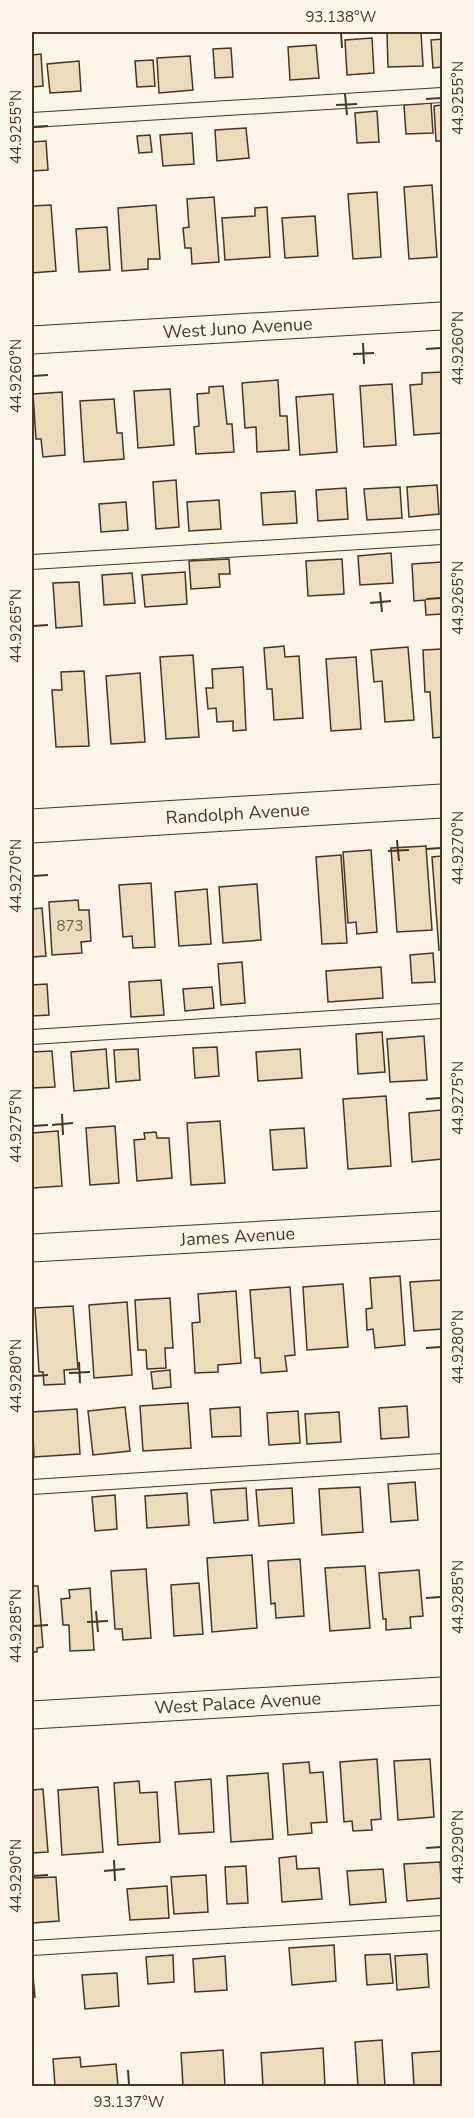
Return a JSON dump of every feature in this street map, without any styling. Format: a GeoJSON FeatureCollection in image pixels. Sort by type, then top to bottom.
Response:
{"type":"FeatureCollection","features":[{"type":"Feature","properties":{"kind":"street","name":"West Juno Avenue"},"geometry":{"type":"LineString","coordinates":[[32,340],[442,316]]}},
{"type":"Feature","properties":{"kind":"street","name":"Randolph Avenue"},"geometry":{"type":"LineString","coordinates":[[32,826],[442,801]]}},
{"type":"Feature","properties":{"kind":"street","name":"James Avenue"},"geometry":{"type":"LineString","coordinates":[[32,1248],[442,1225]]}},
{"type":"Feature","properties":{"kind":"street","name":"West Palace Avenue"},"geometry":{"type":"LineString","coordinates":[[32,1715],[442,1690]]}},
{"type":"Feature","properties":{"kind":"lane"},"geometry":{"type":"LineString","coordinates":[[32,120],[442,95]]}},
{"type":"Feature","properties":{"kind":"lane"},"geometry":{"type":"LineString","coordinates":[[32,562],[442,537]]}},
{"type":"Feature","properties":{"kind":"lane"},"geometry":{"type":"LineString","coordinates":[[32,1037],[442,1011]]}},
{"type":"Feature","properties":{"kind":"lane"},"geometry":{"type":"LineString","coordinates":[[32,1487],[442,1461]]}},
{"type":"Feature","properties":{"kind":"lane"},"geometry":{"type":"LineString","coordinates":[[32,1948],[442,1923]]}},
{"type":"Feature","properties":{"kind":"building"},"geometry":{"type":"Polygon","coordinates":[[[387,32],[421,32],[423,66],[388,67],[387,32]]]}},
{"type":"Feature","properties":{"kind":"building"},"geometry":{"type":"Polygon","coordinates":[[[372,38],[374,73],[347,75],[345,40],[372,38]]]}},
{"type":"Feature","properties":{"kind":"building"},"geometry":{"type":"Polygon","coordinates":[[[442,39],[442,67],[433,68],[431,40],[442,39]]]}},
{"type":"Feature","properties":{"kind":"building"},"geometry":{"type":"Polygon","coordinates":[[[316,45],[319,78],[290,80],[288,47],[316,45]]]}},
{"type":"Feature","properties":{"kind":"building"},"geometry":{"type":"Polygon","coordinates":[[[231,48],[233,77],[215,78],[213,49],[231,48]]]}},
{"type":"Feature","properties":{"kind":"building"},"geometry":{"type":"Polygon","coordinates":[[[41,54],[43,86],[32,87],[32,55],[41,54]]]}},
{"type":"Feature","properties":{"kind":"building"},"geometry":{"type":"Polygon","coordinates":[[[190,56],[193,90],[159,93],[157,58],[190,56]]]}},
{"type":"Feature","properties":{"kind":"building"},"geometry":{"type":"Polygon","coordinates":[[[153,60],[155,86],[137,87],[135,61],[153,60]]]}},
{"type":"Feature","properties":{"kind":"building"},"geometry":{"type":"Polygon","coordinates":[[[79,61],[81,91],[50,93],[47,64],[79,61]]]}},
{"type":"Feature","properties":{"kind":"building"},"geometry":{"type":"Polygon","coordinates":[[[431,103],[433,133],[406,134],[404,105],[431,103]]]}},
{"type":"Feature","properties":{"kind":"building"},"geometry":{"type":"Polygon","coordinates":[[[442,105],[442,141],[436,141],[434,106],[442,105]]]}},
{"type":"Feature","properties":{"kind":"building"},"geometry":{"type":"Polygon","coordinates":[[[377,111],[379,142],[357,143],[355,113],[377,111]]]}},
{"type":"Feature","properties":{"kind":"building"},"geometry":{"type":"Polygon","coordinates":[[[246,128],[249,158],[217,161],[215,130],[246,128]]]}},
{"type":"Feature","properties":{"kind":"building"},"geometry":{"type":"Polygon","coordinates":[[[192,133],[194,164],[163,166],[160,135],[192,133]]]}},
{"type":"Feature","properties":{"kind":"building"},"geometry":{"type":"Polygon","coordinates":[[[150,135],[152,152],[139,153],[137,136],[150,135]]]}},
{"type":"Feature","properties":{"kind":"building"},"geometry":{"type":"Polygon","coordinates":[[[46,141],[48,170],[32,171],[32,142],[46,141]]]}},
{"type":"Feature","properties":{"kind":"building"},"geometry":{"type":"Polygon","coordinates":[[[432,185],[437,257],[409,259],[404,187],[432,185]]]}},
{"type":"Feature","properties":{"kind":"building"},"geometry":{"type":"Polygon","coordinates":[[[377,192],[381,257],[353,259],[348,194],[377,192]]]}},
{"type":"Feature","properties":{"kind":"building"},"geometry":{"type":"Polygon","coordinates":[[[214,197],[219,262],[192,264],[191,248],[185,248],[183,228],[189,227],[187,199],[214,197]]]}},
{"type":"Feature","properties":{"kind":"building"},"geometry":{"type":"Polygon","coordinates":[[[51,205],[56,271],[32,273],[32,206],[51,205]]]}},
{"type":"Feature","properties":{"kind":"building"},"geometry":{"type":"Polygon","coordinates":[[[156,205],[160,259],[148,259],[148,269],[122,271],[118,208],[156,205]]]}},
{"type":"Feature","properties":{"kind":"building"},"geometry":{"type":"Polygon","coordinates":[[[267,207],[270,257],[225,260],[222,218],[255,216],[255,208],[267,207]]]}},
{"type":"Feature","properties":{"kind":"building"},"geometry":{"type":"Polygon","coordinates":[[[315,216],[318,256],[285,258],[282,218],[315,216]]]}},
{"type":"Feature","properties":{"kind":"building"},"geometry":{"type":"Polygon","coordinates":[[[107,227],[110,270],[79,272],[76,229],[107,227]]]}},
{"type":"Feature","properties":{"kind":"building"},"geometry":{"type":"Polygon","coordinates":[[[442,372],[442,433],[414,435],[410,385],[422,384],[422,373],[442,372]]]}},
{"type":"Feature","properties":{"kind":"building"},"geometry":{"type":"Polygon","coordinates":[[[278,380],[280,416],[287,416],[289,450],[257,452],[256,427],[245,428],[242,383],[278,380]]]}},
{"type":"Feature","properties":{"kind":"building"},"geometry":{"type":"Polygon","coordinates":[[[392,384],[396,445],[364,447],[360,386],[392,384]]]}},
{"type":"Feature","properties":{"kind":"building"},"geometry":{"type":"Polygon","coordinates":[[[223,386],[227,424],[232,424],[234,452],[196,454],[194,427],[199,426],[197,394],[209,393],[209,387],[223,386]]]}},
{"type":"Feature","properties":{"kind":"building"},"geometry":{"type":"Polygon","coordinates":[[[170,389],[174,445],[138,448],[134,391],[170,389]]]}},
{"type":"Feature","properties":{"kind":"building"},"geometry":{"type":"Polygon","coordinates":[[[62,392],[65,455],[43,457],[41,439],[36,439],[33,394],[62,392]]]}},
{"type":"Feature","properties":{"kind":"building"},"geometry":{"type":"Polygon","coordinates":[[[333,394],[337,452],[300,455],[296,397],[333,394]]]}},
{"type":"Feature","properties":{"kind":"building"},"geometry":{"type":"Polygon","coordinates":[[[114,399],[117,433],[122,433],[124,459],[84,462],[80,401],[114,399]]]}},
{"type":"Feature","properties":{"kind":"building"},"geometry":{"type":"Polygon","coordinates":[[[176,480],[179,527],[156,529],[153,482],[176,480]]]}},
{"type":"Feature","properties":{"kind":"building"},"geometry":{"type":"Polygon","coordinates":[[[437,485],[439,514],[409,517],[407,487],[437,485]]]}},
{"type":"Feature","properties":{"kind":"building"},"geometry":{"type":"Polygon","coordinates":[[[400,487],[402,518],[367,520],[364,489],[400,487]]]}},
{"type":"Feature","properties":{"kind":"building"},"geometry":{"type":"Polygon","coordinates":[[[346,488],[348,519],[318,521],[316,490],[346,488]]]}},
{"type":"Feature","properties":{"kind":"building"},"geometry":{"type":"Polygon","coordinates":[[[295,491],[297,523],[263,525],[261,493],[295,491]]]}},
{"type":"Feature","properties":{"kind":"building"},"geometry":{"type":"Polygon","coordinates":[[[219,500],[221,529],[189,531],[187,502],[219,500]]]}},
{"type":"Feature","properties":{"kind":"building"},"geometry":{"type":"Polygon","coordinates":[[[126,502],[128,530],[101,532],[99,504],[126,502]]]}},
{"type":"Feature","properties":{"kind":"building"},"geometry":{"type":"Polygon","coordinates":[[[391,553],[393,583],[360,585],[358,556],[391,553]]]}},
{"type":"Feature","properties":{"kind":"building"},"geometry":{"type":"Polygon","coordinates":[[[229,559],[230,574],[219,574],[220,587],[191,589],[189,561],[229,559]]]}},
{"type":"Feature","properties":{"kind":"building"},"geometry":{"type":"Polygon","coordinates":[[[342,559],[344,594],[308,596],[306,561],[342,559]]]}},
{"type":"Feature","properties":{"kind":"building"},"geometry":{"type":"Polygon","coordinates":[[[442,562],[442,614],[426,615],[425,600],[414,601],[412,564],[442,562]]]}},
{"type":"Feature","properties":{"kind":"building"},"geometry":{"type":"Polygon","coordinates":[[[185,572],[187,604],[145,607],[142,575],[185,572]]]}},
{"type":"Feature","properties":{"kind":"building"},"geometry":{"type":"Polygon","coordinates":[[[132,573],[135,603],[104,605],[102,575],[132,573]]]}},
{"type":"Feature","properties":{"kind":"building"},"geometry":{"type":"Polygon","coordinates":[[[79,582],[82,626],[56,628],[53,583],[79,582]]]}},
{"type":"Feature","properties":{"kind":"building"},"geometry":{"type":"Polygon","coordinates":[[[284,646],[285,657],[299,656],[303,718],[274,720],[272,689],[267,689],[264,648],[284,646]]]}},
{"type":"Feature","properties":{"kind":"building"},"geometry":{"type":"Polygon","coordinates":[[[408,647],[414,720],[385,722],[382,681],[374,682],[371,650],[408,647]]]}},
{"type":"Feature","properties":{"kind":"building"},"geometry":{"type":"Polygon","coordinates":[[[442,649],[442,737],[433,738],[430,692],[425,692],[423,650],[442,649]]]}},
{"type":"Feature","properties":{"kind":"building"},"geometry":{"type":"Polygon","coordinates":[[[193,655],[199,737],[166,739],[160,657],[193,655]]]}},
{"type":"Feature","properties":{"kind":"building"},"geometry":{"type":"Polygon","coordinates":[[[356,657],[361,729],[331,731],[326,659],[356,657]]]}},
{"type":"Feature","properties":{"kind":"building"},"geometry":{"type":"Polygon","coordinates":[[[243,667],[246,730],[233,731],[233,721],[217,722],[216,708],[208,709],[206,688],[213,688],[212,669],[243,667]]]}},
{"type":"Feature","properties":{"kind":"building"},"geometry":{"type":"Polygon","coordinates":[[[84,671],[89,746],[56,747],[52,690],[62,690],[61,672],[84,671]]]}},
{"type":"Feature","properties":{"kind":"building"},"geometry":{"type":"Polygon","coordinates":[[[140,673],[145,742],[111,744],[106,676],[140,673]]]}},
{"type":"Feature","properties":{"kind":"building"},"geometry":{"type":"Polygon","coordinates":[[[426,846],[432,930],[397,932],[391,848],[426,846]]]}},
{"type":"Feature","properties":{"kind":"building"},"geometry":{"type":"Polygon","coordinates":[[[371,850],[377,932],[357,934],[356,922],[348,923],[343,852],[371,850]]]}},
{"type":"Feature","properties":{"kind":"building"},"geometry":{"type":"Polygon","coordinates":[[[341,855],[347,943],[322,944],[316,857],[341,855]]]}},
{"type":"Feature","properties":{"kind":"building"},"geometry":{"type":"Polygon","coordinates":[[[442,856],[442,950],[439,950],[432,857],[442,856]]]}},
{"type":"Feature","properties":{"kind":"building"},"geometry":{"type":"Polygon","coordinates":[[[151,883],[155,947],[133,948],[132,936],[123,937],[119,885],[151,883]]]}},
{"type":"Feature","properties":{"kind":"building"},"geometry":{"type":"Polygon","coordinates":[[[257,884],[261,940],[223,943],[219,887],[257,884]]]}},
{"type":"Feature","properties":{"kind":"building"},"geometry":{"type":"Polygon","coordinates":[[[207,889],[211,944],[179,946],[175,892],[207,889]]]}},
{"type":"Feature","properties":{"kind":"building"},"geometry":{"type":"Polygon","coordinates":[[[78,900],[79,910],[89,910],[91,941],[81,942],[82,953],[52,955],[49,902],[78,900]]]}},
{"type":"Feature","properties":{"kind":"building"},"geometry":{"type":"Polygon","coordinates":[[[42,908],[46,956],[32,957],[32,909],[42,908]]]}},
{"type":"Feature","properties":{"kind":"building"},"geometry":{"type":"Polygon","coordinates":[[[433,953],[435,982],[412,983],[410,955],[433,953]]]}},
{"type":"Feature","properties":{"kind":"building"},"geometry":{"type":"Polygon","coordinates":[[[242,962],[245,1003],[221,1005],[218,964],[242,962]]]}},
{"type":"Feature","properties":{"kind":"building"},"geometry":{"type":"Polygon","coordinates":[[[381,967],[383,998],[328,1002],[326,971],[381,967]]]}},
{"type":"Feature","properties":{"kind":"building"},"geometry":{"type":"Polygon","coordinates":[[[161,980],[164,1015],[131,1017],[129,982],[161,980]]]}},
{"type":"Feature","properties":{"kind":"building"},"geometry":{"type":"Polygon","coordinates":[[[47,984],[49,1015],[32,1016],[32,985],[47,984]]]}},
{"type":"Feature","properties":{"kind":"building"},"geometry":{"type":"Polygon","coordinates":[[[212,987],[214,1008],[185,1011],[183,989],[212,987]]]}},
{"type":"Feature","properties":{"kind":"building"},"geometry":{"type":"Polygon","coordinates":[[[382,1032],[385,1072],[358,1074],[356,1034],[382,1032]]]}},
{"type":"Feature","properties":{"kind":"building"},"geometry":{"type":"Polygon","coordinates":[[[424,1036],[427,1080],[390,1082],[387,1039],[424,1036]]]}},
{"type":"Feature","properties":{"kind":"building"},"geometry":{"type":"Polygon","coordinates":[[[217,1047],[219,1076],[195,1078],[193,1048],[217,1047]]]}},
{"type":"Feature","properties":{"kind":"building"},"geometry":{"type":"Polygon","coordinates":[[[106,1049],[109,1088],[74,1091],[71,1052],[106,1049]]]}},
{"type":"Feature","properties":{"kind":"building"},"geometry":{"type":"Polygon","coordinates":[[[138,1049],[140,1080],[116,1082],[114,1050],[138,1049]]]}},
{"type":"Feature","properties":{"kind":"building"},"geometry":{"type":"Polygon","coordinates":[[[300,1049],[302,1078],[258,1081],[256,1052],[300,1049]]]}},
{"type":"Feature","properties":{"kind":"building"},"geometry":{"type":"Polygon","coordinates":[[[52,1051],[55,1087],[32,1088],[32,1052],[52,1051]]]}},
{"type":"Feature","properties":{"kind":"building"},"geometry":{"type":"Polygon","coordinates":[[[386,1096],[391,1166],[348,1169],[343,1099],[386,1096]]]}},
{"type":"Feature","properties":{"kind":"building"},"geometry":{"type":"Polygon","coordinates":[[[442,1110],[442,1159],[412,1162],[409,1113],[442,1110]]]}},
{"type":"Feature","properties":{"kind":"building"},"geometry":{"type":"Polygon","coordinates":[[[220,1121],[225,1183],[191,1185],[187,1123],[220,1121]]]}},
{"type":"Feature","properties":{"kind":"building"},"geometry":{"type":"Polygon","coordinates":[[[115,1126],[119,1183],[90,1185],[86,1128],[115,1126]]]}},
{"type":"Feature","properties":{"kind":"building"},"geometry":{"type":"Polygon","coordinates":[[[304,1128],[307,1168],[273,1170],[270,1130],[304,1128]]]}},
{"type":"Feature","properties":{"kind":"building"},"geometry":{"type":"Polygon","coordinates":[[[58,1131],[62,1186],[32,1188],[32,1133],[58,1131]]]}},
{"type":"Feature","properties":{"kind":"building"},"geometry":{"type":"Polygon","coordinates":[[[156,1132],[157,1138],[169,1138],[172,1178],[137,1181],[134,1140],[145,1139],[144,1133],[156,1132]]]}},
{"type":"Feature","properties":{"kind":"building"},"geometry":{"type":"Polygon","coordinates":[[[400,1276],[405,1345],[375,1348],[373,1329],[367,1330],[366,1309],[372,1308],[370,1278],[400,1276]]]}},
{"type":"Feature","properties":{"kind":"building"},"geometry":{"type":"Polygon","coordinates":[[[442,1280],[442,1329],[414,1331],[410,1282],[442,1280]]]}},
{"type":"Feature","properties":{"kind":"building"},"geometry":{"type":"Polygon","coordinates":[[[343,1284],[348,1347],[307,1350],[303,1287],[343,1284]]]}},
{"type":"Feature","properties":{"kind":"building"},"geometry":{"type":"Polygon","coordinates":[[[290,1287],[295,1355],[285,1356],[287,1371],[261,1373],[260,1358],[255,1358],[250,1290],[290,1287]]]}},
{"type":"Feature","properties":{"kind":"building"},"geometry":{"type":"Polygon","coordinates":[[[236,1291],[241,1363],[218,1365],[218,1372],[195,1373],[192,1323],[200,1322],[198,1294],[236,1291]]]}},
{"type":"Feature","properties":{"kind":"building"},"geometry":{"type":"Polygon","coordinates":[[[170,1298],[173,1348],[165,1348],[166,1368],[147,1369],[146,1350],[138,1350],[135,1300],[170,1298]]]}},
{"type":"Feature","properties":{"kind":"building"},"geometry":{"type":"Polygon","coordinates":[[[127,1302],[132,1375],[94,1378],[89,1305],[127,1302]]]}},
{"type":"Feature","properties":{"kind":"building"},"geometry":{"type":"Polygon","coordinates":[[[73,1306],[78,1369],[64,1370],[65,1384],[44,1385],[43,1372],[39,1372],[35,1308],[73,1306]]]}},
{"type":"Feature","properties":{"kind":"building"},"geometry":{"type":"Polygon","coordinates":[[[170,1370],[171,1387],[153,1389],[151,1372],[170,1370]]]}},
{"type":"Feature","properties":{"kind":"building"},"geometry":{"type":"Polygon","coordinates":[[[188,1403],[191,1448],[143,1451],[140,1406],[188,1403]]]}},
{"type":"Feature","properties":{"kind":"building"},"geometry":{"type":"Polygon","coordinates":[[[407,1406],[409,1437],[381,1439],[379,1408],[407,1406]]]}},
{"type":"Feature","properties":{"kind":"building"},"geometry":{"type":"Polygon","coordinates":[[[125,1407],[130,1451],[93,1455],[88,1411],[125,1407]]]}},
{"type":"Feature","properties":{"kind":"building"},"geometry":{"type":"Polygon","coordinates":[[[240,1407],[241,1436],[212,1437],[210,1409],[240,1407]]]}},
{"type":"Feature","properties":{"kind":"building"},"geometry":{"type":"Polygon","coordinates":[[[77,1409],[80,1454],[34,1457],[32,1412],[77,1409]]]}},
{"type":"Feature","properties":{"kind":"building"},"geometry":{"type":"Polygon","coordinates":[[[298,1411],[300,1443],[269,1445],[267,1413],[298,1411]]]}},
{"type":"Feature","properties":{"kind":"building"},"geometry":{"type":"Polygon","coordinates":[[[339,1412],[341,1442],[307,1444],[305,1414],[339,1412]]]}},
{"type":"Feature","properties":{"kind":"building"},"geometry":{"type":"Polygon","coordinates":[[[415,1482],[418,1520],[391,1522],[388,1484],[415,1482]]]}},
{"type":"Feature","properties":{"kind":"building"},"geometry":{"type":"Polygon","coordinates":[[[360,1487],[363,1532],[322,1535],[319,1489],[360,1487]]]}},
{"type":"Feature","properties":{"kind":"building"},"geometry":{"type":"Polygon","coordinates":[[[246,1488],[248,1520],[214,1523],[211,1490],[246,1488]]]}},
{"type":"Feature","properties":{"kind":"building"},"geometry":{"type":"Polygon","coordinates":[[[292,1488],[294,1523],[259,1526],[256,1490],[292,1488]]]}},
{"type":"Feature","properties":{"kind":"building"},"geometry":{"type":"Polygon","coordinates":[[[187,1493],[189,1525],[147,1528],[145,1496],[187,1493]]]}},
{"type":"Feature","properties":{"kind":"building"},"geometry":{"type":"Polygon","coordinates":[[[115,1495],[117,1529],[95,1531],[92,1497],[115,1495]]]}},
{"type":"Feature","properties":{"kind":"building"},"geometry":{"type":"Polygon","coordinates":[[[252,1555],[257,1628],[212,1632],[207,1558],[252,1555]]]}},
{"type":"Feature","properties":{"kind":"building"},"geometry":{"type":"Polygon","coordinates":[[[300,1559],[304,1616],[276,1618],[275,1603],[271,1604],[268,1561],[300,1559]]]}},
{"type":"Feature","properties":{"kind":"building"},"geometry":{"type":"Polygon","coordinates":[[[365,1566],[370,1628],[330,1631],[325,1568],[365,1566]]]}},
{"type":"Feature","properties":{"kind":"building"},"geometry":{"type":"Polygon","coordinates":[[[146,1569],[151,1638],[123,1640],[122,1629],[115,1629],[111,1571],[146,1569]]]}},
{"type":"Feature","properties":{"kind":"building"},"geometry":{"type":"Polygon","coordinates":[[[419,1570],[423,1616],[410,1617],[411,1628],[386,1630],[379,1573],[419,1570]]]}},
{"type":"Feature","properties":{"kind":"building"},"geometry":{"type":"Polygon","coordinates":[[[199,1583],[203,1634],[174,1636],[171,1585],[199,1583]]]}},
{"type":"Feature","properties":{"kind":"building"},"geometry":{"type":"Polygon","coordinates":[[[32,1586],[38,1586],[43,1647],[37,1648],[37,1652],[32,1652],[32,1586]]]}},
{"type":"Feature","properties":{"kind":"building"},"geometry":{"type":"Polygon","coordinates":[[[90,1588],[94,1650],[70,1651],[69,1625],[63,1625],[61,1599],[70,1598],[69,1590],[90,1588]]]}},
{"type":"Feature","properties":{"kind":"building"},"geometry":{"type":"Polygon","coordinates":[[[377,1759],[381,1819],[371,1820],[372,1830],[353,1831],[352,1821],[344,1822],[340,1762],[377,1759]]]}},
{"type":"Feature","properties":{"kind":"building"},"geometry":{"type":"Polygon","coordinates":[[[430,1759],[434,1817],[398,1820],[394,1761],[430,1759]]]}},
{"type":"Feature","properties":{"kind":"building"},"geometry":{"type":"Polygon","coordinates":[[[309,1762],[310,1773],[323,1772],[327,1822],[311,1823],[312,1833],[288,1835],[283,1764],[309,1762]]]}},
{"type":"Feature","properties":{"kind":"building"},"geometry":{"type":"Polygon","coordinates":[[[268,1773],[273,1839],[231,1842],[227,1776],[268,1773]]]}},
{"type":"Feature","properties":{"kind":"building"},"geometry":{"type":"Polygon","coordinates":[[[211,1779],[214,1832],[179,1834],[175,1782],[211,1779]]]}},
{"type":"Feature","properties":{"kind":"building"},"geometry":{"type":"Polygon","coordinates":[[[139,1781],[140,1793],[157,1792],[160,1842],[118,1845],[114,1783],[139,1781]]]}},
{"type":"Feature","properties":{"kind":"building"},"geometry":{"type":"Polygon","coordinates":[[[98,1787],[103,1852],[62,1855],[58,1790],[98,1787]]]}},
{"type":"Feature","properties":{"kind":"building"},"geometry":{"type":"Polygon","coordinates":[[[43,1789],[48,1852],[32,1853],[32,1790],[43,1789]]]}},
{"type":"Feature","properties":{"kind":"building"},"geometry":{"type":"Polygon","coordinates":[[[296,1856],[297,1869],[319,1868],[322,1899],[282,1902],[279,1858],[296,1856]]]}},
{"type":"Feature","properties":{"kind":"building"},"geometry":{"type":"Polygon","coordinates":[[[440,1862],[442,1898],[407,1901],[404,1864],[440,1862]]]}},
{"type":"Feature","properties":{"kind":"building"},"geometry":{"type":"Polygon","coordinates":[[[246,1866],[248,1903],[227,1904],[225,1867],[246,1866]]]}},
{"type":"Feature","properties":{"kind":"building"},"geometry":{"type":"Polygon","coordinates":[[[383,1869],[386,1902],[350,1905],[347,1871],[383,1869]]]}},
{"type":"Feature","properties":{"kind":"building"},"geometry":{"type":"Polygon","coordinates":[[[206,1875],[208,1912],[174,1914],[171,1877],[206,1875]]]}},
{"type":"Feature","properties":{"kind":"building"},"geometry":{"type":"Polygon","coordinates":[[[56,1877],[59,1921],[32,1923],[32,1878],[56,1877]]]}},
{"type":"Feature","properties":{"kind":"building"},"geometry":{"type":"Polygon","coordinates":[[[167,1886],[169,1918],[130,1920],[127,1889],[167,1886]]]}},
{"type":"Feature","properties":{"kind":"building"},"geometry":{"type":"Polygon","coordinates":[[[334,1945],[336,1981],[292,1985],[289,1948],[334,1945]]]}},
{"type":"Feature","properties":{"kind":"building"},"geometry":{"type":"Polygon","coordinates":[[[390,1954],[393,1983],[367,1985],[365,1955],[390,1954]]]}},
{"type":"Feature","properties":{"kind":"building"},"geometry":{"type":"Polygon","coordinates":[[[427,1954],[429,1987],[397,1990],[395,1956],[427,1954]]]}},
{"type":"Feature","properties":{"kind":"building"},"geometry":{"type":"Polygon","coordinates":[[[173,1955],[174,1982],[148,1984],[146,1957],[173,1955]]]}},
{"type":"Feature","properties":{"kind":"building"},"geometry":{"type":"Polygon","coordinates":[[[225,1956],[227,1990],[195,1992],[193,1959],[225,1956]]]}},
{"type":"Feature","properties":{"kind":"building"},"geometry":{"type":"Polygon","coordinates":[[[32,1964],[35,1997],[32,1997],[32,1964]]]}},
{"type":"Feature","properties":{"kind":"building"},"geometry":{"type":"Polygon","coordinates":[[[117,1973],[119,2006],[85,2009],[82,1975],[117,1973]]]}},
{"type":"Feature","properties":{"kind":"building"},"geometry":{"type":"Polygon","coordinates":[[[382,2040],[385,2086],[358,2086],[355,2042],[382,2040]]]}},
{"type":"Feature","properties":{"kind":"building"},"geometry":{"type":"Polygon","coordinates":[[[323,2048],[325,2086],[263,2086],[261,2053],[323,2048]]]}},
{"type":"Feature","properties":{"kind":"building"},"geometry":{"type":"Polygon","coordinates":[[[223,2050],[225,2086],[183,2086],[181,2053],[223,2050]]]}},
{"type":"Feature","properties":{"kind":"building"},"geometry":{"type":"Polygon","coordinates":[[[442,2051],[442,2086],[414,2086],[412,2053],[442,2051]]]}},
{"type":"Feature","properties":{"kind":"building"},"geometry":{"type":"Polygon","coordinates":[[[80,2057],[81,2067],[116,2064],[118,2086],[55,2086],[53,2059],[80,2057]]]}}]}
